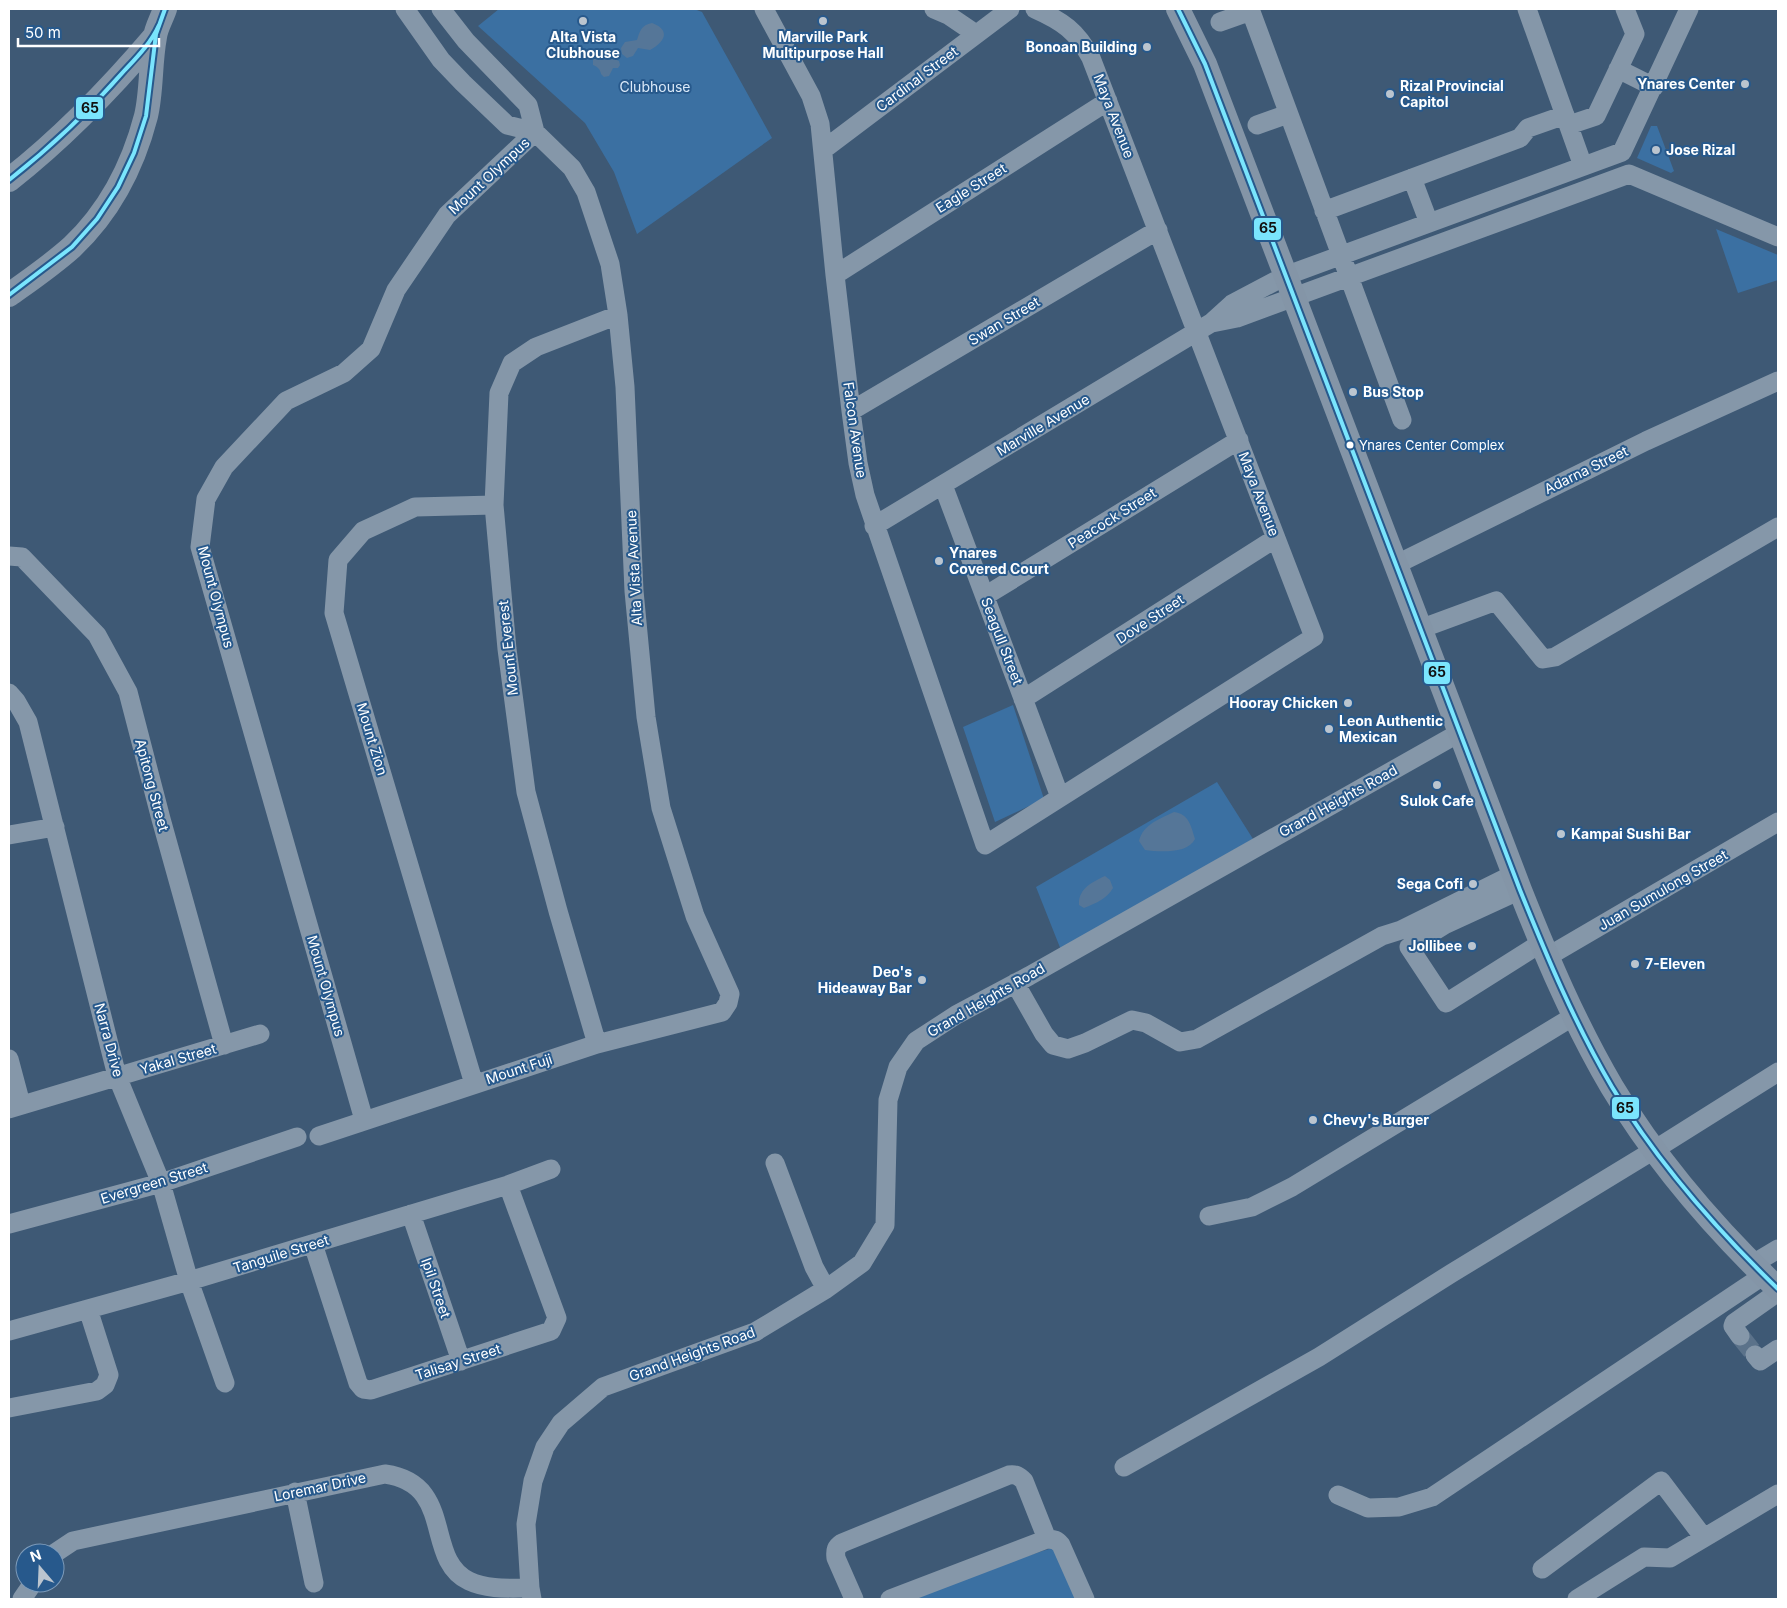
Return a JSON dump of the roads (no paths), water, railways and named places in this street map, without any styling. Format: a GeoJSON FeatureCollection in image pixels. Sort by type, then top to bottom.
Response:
{"type":"FeatureCollection","features":[{"type":"Feature","properties":{"kind":"main road"},"geometry":{"type":"LineString","coordinates":[[9,295],[72,246],[102,215],[130,165],[146,116],[150,94],[155,36],[165,9]]}},
{"type":"Feature","properties":{"kind":"main road"},"geometry":{"type":"LineString","coordinates":[[1178,9],[1205,64],[1459,733],[1544,950],[1574,1016],[1612,1087],[1654,1150],[1702,1210],[1768,1280]]}},
{"type":"Feature","properties":{"kind":"main road"},"geometry":{"type":"LineString","coordinates":[[9,180],[41,154],[110,88],[155,36]]}},
{"type":"Feature","properties":{"kind":"main road"},"geometry":{"type":"LineString","coordinates":[[110,88],[122,80],[135,78],[142,83],[150,94]]}},
{"type":"Feature","properties":{"kind":"street"},"geometry":{"type":"LineString","coordinates":[[405,9],[441,60],[507,125],[535,132],[528,105],[464,39],[441,9]]}},
{"type":"Feature","properties":{"kind":"street","name":"Falcon Avenue"},"geometry":{"type":"LineString","coordinates":[[764,9],[811,96],[820,124],[851,412],[858,464],[865,495],[874,526],[985,845]]}},
{"type":"Feature","properties":{"kind":"street"},"geometry":{"type":"LineString","coordinates":[[934,9],[976,34]]}},
{"type":"Feature","properties":{"kind":"street","name":"Cardinal Street"},"geometry":{"type":"LineString","coordinates":[[823,150],[1010,9]]}},
{"type":"Feature","properties":{"kind":"street","name":"Maya Avenue"},"geometry":{"type":"LineString","coordinates":[[985,845],[1314,637],[1239,440],[1204,328],[1158,230],[1091,58],[1075,33],[1055,18],[1035,9]]}},
{"type":"Feature","properties":{"kind":"street"},"geometry":{"type":"LineString","coordinates":[[1528,9],[1583,166]]}},
{"type":"Feature","properties":{"kind":"street"},"geometry":{"type":"LineString","coordinates":[[1324,211],[1520,138],[1528,128],[1596,116],[1613,84],[1635,34],[1625,9]]}},
{"type":"Feature","properties":{"kind":"street"},"geometry":{"type":"LineString","coordinates":[[1629,174],[1622,152],[1689,9]]}},
{"type":"Feature","properties":{"kind":"street"},"geometry":{"type":"LineString","coordinates":[[1220,22],[1250,10],[1402,420]]}},
{"type":"Feature","properties":{"kind":"street"},"geometry":{"type":"LineString","coordinates":[[1618,69],[1654,87]]}},
{"type":"Feature","properties":{"kind":"street","name":"Eagle Street"},"geometry":{"type":"LineString","coordinates":[[835,275],[1108,100]]}},
{"type":"Feature","properties":{"kind":"street"},"geometry":{"type":"LineString","coordinates":[[1257,125],[1288,114]]}},
{"type":"Feature","properties":{"kind":"street","name":"Alta Vista Avenue"},"geometry":{"type":"LineString","coordinates":[[535,132],[572,168],[586,192],[610,264],[618,315],[625,387],[634,592],[646,717],[661,808],[695,916],[730,994],[728,1003],[722,1012]]}},
{"type":"Feature","properties":{"kind":"street","name":"Mount Olympus"},"geometry":{"type":"LineString","coordinates":[[364,1120],[200,547],[206,499],[224,467],[286,401],[344,373],[371,349],[396,290],[446,215],[535,132]]}},
{"type":"Feature","properties":{"kind":"street"},"geometry":{"type":"LineString","coordinates":[[1289,287],[1340,255],[1622,152]]}},
{"type":"Feature","properties":{"kind":"street"},"geometry":{"type":"LineString","coordinates":[[1289,287],[1348,277],[1629,174],[1778,237]]}},
{"type":"Feature","properties":{"kind":"street"},"geometry":{"type":"LineString","coordinates":[[1412,178],[1429,223]]}},
{"type":"Feature","properties":{"kind":"street"},"geometry":{"type":"LineString","coordinates":[[1448,215],[1457,237]]}},
{"type":"Feature","properties":{"kind":"street","name":"Swan Street"},"geometry":{"type":"LineString","coordinates":[[851,412],[1158,230]]}},
{"type":"Feature","properties":{"kind":"street","name":"Marville Avenue"},"geometry":{"type":"LineString","coordinates":[[874,526],[1204,328],[1238,318],[1289,287]]}},
{"type":"Feature","properties":{"kind":"street","name":"Mount Everest"},"geometry":{"type":"LineString","coordinates":[[597,1044],[526,792],[507,649],[494,505],[499,393],[512,363],[536,346],[618,315]]}},
{"type":"Feature","properties":{"kind":"street","name":"Adarna Street"},"geometry":{"type":"LineString","coordinates":[[1395,565],[1646,441],[1778,380]]}},
{"type":"Feature","properties":{"kind":"street","name":"Peacock Street"},"geometry":{"type":"LineString","coordinates":[[985,596],[1239,440]]}},
{"type":"Feature","properties":{"kind":"street","name":"Seagull Street"},"geometry":{"type":"LineString","coordinates":[[942,485],[1060,798]]}},
{"type":"Feature","properties":{"kind":"street","name":"Mount Zion"},"geometry":{"type":"LineString","coordinates":[[474,1084],[334,613],[338,560],[363,531],[415,507],[494,505]]}},
{"type":"Feature","properties":{"kind":"street"},"geometry":{"type":"LineString","coordinates":[[1420,629],[1496,601],[1543,659],[1555,657],[1778,527]]}},
{"type":"Feature","properties":{"kind":"street","name":"Dove Street"},"geometry":{"type":"LineString","coordinates":[[1023,699],[1276,538]]}},
{"type":"Feature","properties":{"kind":"street","name":"Apitong Street"},"geometry":{"type":"LineString","coordinates":[[15,557],[97,635],[128,692],[160,819],[224,1045]]}},
{"type":"Feature","properties":{"kind":"street","name":"Narra Drive"},"geometry":{"type":"LineString","coordinates":[[11,699],[28,722],[117,1076],[161,1183],[189,1281],[225,1383]]}},
{"type":"Feature","properties":{"kind":"street","name":"Grand Heights Road"},"geometry":{"type":"LineString","coordinates":[[531,1594],[526,1524],[533,1481],[545,1446],[561,1423],[603,1387],[755,1332],[826,1289],[862,1262],[885,1225],[888,1100],[898,1067],[916,1041],[956,1015],[1459,733]]}},
{"type":"Feature","properties":{"kind":"street","name":"Juan Sumulong Street"},"geometry":{"type":"LineString","coordinates":[[1517,882],[1409,947],[1446,1003],[1778,822]]}},
{"type":"Feature","properties":{"kind":"street"},"geometry":{"type":"LineString","coordinates":[[9,836],[55,827]]}},
{"type":"Feature","properties":{"kind":"street"},"geometry":{"type":"LineString","coordinates":[[1015,983],[1044,1034],[1052,1044],[1068,1048],[1085,1043],[1132,1020],[1146,1023],[1180,1042],[1197,1039],[1382,936],[1402,930],[1517,882]]}},
{"type":"Feature","properties":{"kind":"street","name":"Mount Fuji"},"geometry":{"type":"LineString","coordinates":[[319,1136],[597,1044],[722,1012]]}},
{"type":"Feature","properties":{"kind":"street"},"geometry":{"type":"LineString","coordinates":[[1209,1216],[1252,1207],[1292,1187],[1574,1016]]}},
{"type":"Feature","properties":{"kind":"street","name":"Yakal Street"},"geometry":{"type":"LineString","coordinates":[[15,1106],[260,1034]]}},
{"type":"Feature","properties":{"kind":"street"},"geometry":{"type":"LineString","coordinates":[[9,1059],[15,1106]]}},
{"type":"Feature","properties":{"kind":"street"},"geometry":{"type":"LineString","coordinates":[[1124,1467],[1319,1357],[1778,1072]]}},
{"type":"Feature","properties":{"kind":"street","name":"Evergreen Street"},"geometry":{"type":"LineString","coordinates":[[9,1224],[161,1183],[297,1137]]}},
{"type":"Feature","properties":{"kind":"street"},"geometry":{"type":"LineString","coordinates":[[775,1163],[814,1267],[826,1289]]}},
{"type":"Feature","properties":{"kind":"street","name":"Tanguile Street"},"geometry":{"type":"LineString","coordinates":[[9,1331],[313,1244],[508,1185],[551,1169]]}},
{"type":"Feature","properties":{"kind":"street","name":"Talisay Street"},"geometry":{"type":"LineString","coordinates":[[313,1244],[358,1384],[363,1389],[371,1390],[551,1331],[557,1318],[508,1185]]}},
{"type":"Feature","properties":{"kind":"street","name":"Ipil Street"},"geometry":{"type":"LineString","coordinates":[[411,1214],[462,1361]]}},
{"type":"Feature","properties":{"kind":"street"},"geometry":{"type":"LineString","coordinates":[[1740,1336],[1733,1326],[1734,1323],[1768,1280],[1778,1250]]}},
{"type":"Feature","properties":{"kind":"street"},"geometry":{"type":"LineString","coordinates":[[1338,1495],[1368,1508],[1399,1507],[1432,1496],[1768,1280]]}},
{"type":"Feature","properties":{"kind":"street"},"geometry":{"type":"LineString","coordinates":[[9,1408],[97,1391],[105,1385],[110,1375],[88,1309]]}},
{"type":"Feature","properties":{"kind":"street"},"geometry":{"type":"LineString","coordinates":[[1755,1355],[1760,1361],[1778,1349]]}},
{"type":"Feature","properties":{"kind":"street","name":"Loremar Drive"},"geometry":{"type":"LineString","coordinates":[[65,1546],[73,1541],[385,1474],[398,1476],[414,1483],[424,1494],[434,1515],[444,1550],[454,1569],[468,1580],[489,1587],[531,1594]]}},
{"type":"Feature","properties":{"kind":"street"},"geometry":{"type":"LineString","coordinates":[[854,1599],[836,1558],[838,1546],[1009,1475],[1015,1474],[1024,1481],[1047,1539]]}},
{"type":"Feature","properties":{"kind":"street"},"geometry":{"type":"LineString","coordinates":[[1542,1569],[1661,1482],[1704,1538]]}},
{"type":"Feature","properties":{"kind":"street"},"geometry":{"type":"LineString","coordinates":[[295,1492],[314,1583]]}},
{"type":"Feature","properties":{"kind":"street"},"geometry":{"type":"LineString","coordinates":[[1577,1599],[1644,1557],[1670,1558],[1778,1494]]}},
{"type":"Feature","properties":{"kind":"street"},"geometry":{"type":"LineString","coordinates":[[890,1599],[1047,1539],[1058,1541],[1061,1545],[1085,1599]]}},
{"type":"Feature","properties":{"kind":"tunnel"},"geometry":{"type":"LineString","coordinates":[[1740,1336],[1755,1355]]}},
{"type":"Feature","properties":{"kind":"place","name":"Alta Vista Clubhouse"},"geometry":{"type":"Point","coordinates":[583,21]}},
{"type":"Feature","properties":{"kind":"place","name":"Marville Park Multipurpose Hall"},"geometry":{"type":"Point","coordinates":[823,21]}},
{"type":"Feature","properties":{"kind":"place","name":"Bonoan Building"},"geometry":{"type":"Point","coordinates":[1147,47]}},
{"type":"Feature","properties":{"kind":"place","name":"Ynares Center"},"geometry":{"type":"Point","coordinates":[1745,84]}},
{"type":"Feature","properties":{"kind":"place","name":"Rizal Provincial Capitol"},"geometry":{"type":"Point","coordinates":[1390,94]}},
{"type":"Feature","properties":{"kind":"place","name":"Jose Rizal"},"geometry":{"type":"Point","coordinates":[1656,150]}},
{"type":"Feature","properties":{"kind":"place","name":"Bus Stop"},"geometry":{"type":"Point","coordinates":[1353,392]}},
{"type":"Feature","properties":{"kind":"place","name":"Ynares Center Complex"},"geometry":{"type":"Point","coordinates":[1350,445]}},
{"type":"Feature","properties":{"kind":"place","name":"Ynares Covered Court"},"geometry":{"type":"Point","coordinates":[939,561]}},
{"type":"Feature","properties":{"kind":"place","name":"Hooray Chicken"},"geometry":{"type":"Point","coordinates":[1348,703]}},
{"type":"Feature","properties":{"kind":"place","name":"Leon Authentic Mexican"},"geometry":{"type":"Point","coordinates":[1329,729]}},
{"type":"Feature","properties":{"kind":"place","name":"Sulok Cafe"},"geometry":{"type":"Point","coordinates":[1437,785]}},
{"type":"Feature","properties":{"kind":"place","name":"Kampai Sushi Bar"},"geometry":{"type":"Point","coordinates":[1561,834]}},
{"type":"Feature","properties":{"kind":"place","name":"Sega Cofi"},"geometry":{"type":"Point","coordinates":[1473,884]}},
{"type":"Feature","properties":{"kind":"place","name":"Jollibee"},"geometry":{"type":"Point","coordinates":[1472,946]}},
{"type":"Feature","properties":{"kind":"place","name":"7-Eleven"},"geometry":{"type":"Point","coordinates":[1635,964]}},
{"type":"Feature","properties":{"kind":"place","name":"Deo's Hideaway Bar"},"geometry":{"type":"Point","coordinates":[922,980]}},
{"type":"Feature","properties":{"kind":"place","name":"Chevy's Burger"},"geometry":{"type":"Point","coordinates":[1313,1120]}},
{"type":"Feature","properties":{"kind":"park label","name":"Clubhouse"},"geometry":{"type":"Point","coordinates":[655,87]}}]}
